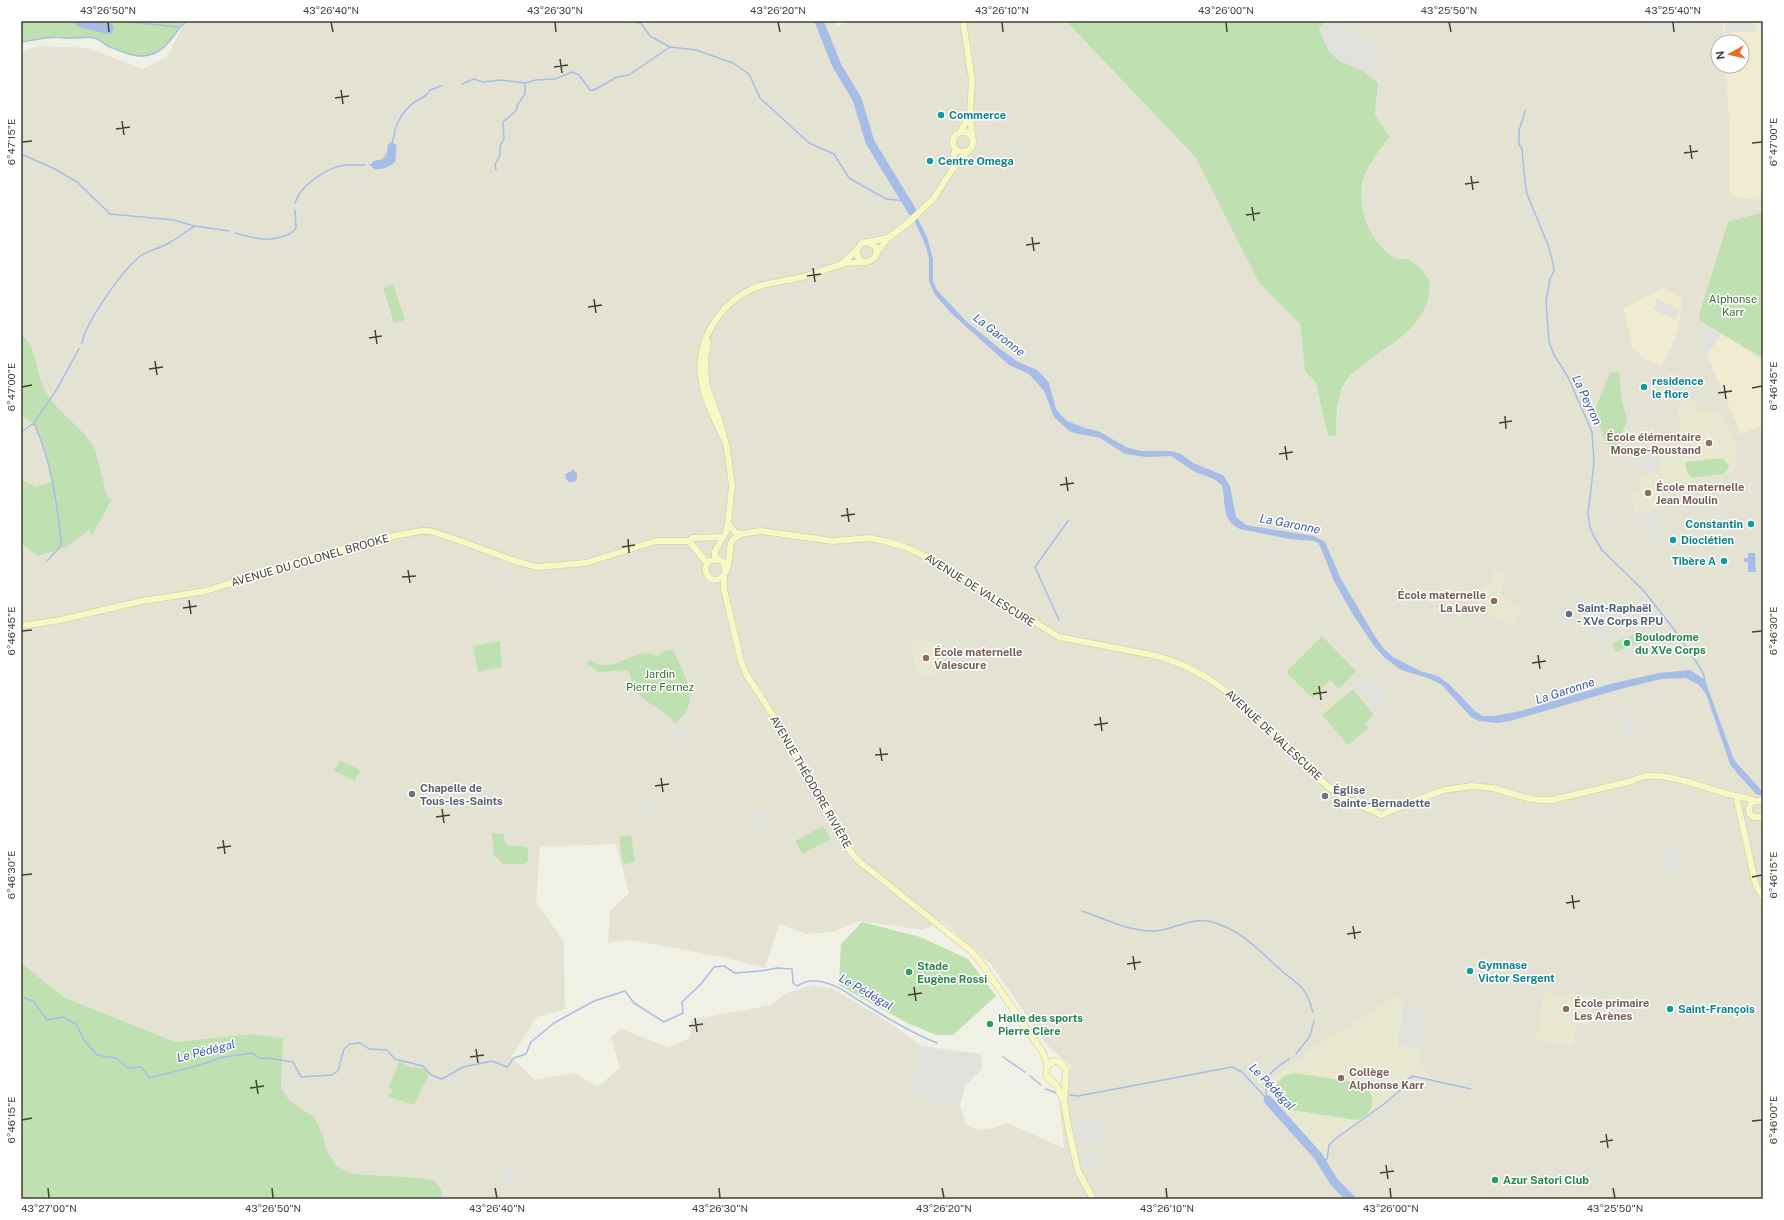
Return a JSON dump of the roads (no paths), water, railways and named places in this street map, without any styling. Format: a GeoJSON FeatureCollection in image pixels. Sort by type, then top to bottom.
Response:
{"type":"FeatureCollection","features":[{"type":"Feature","properties":{"kind":"main road"},"geometry":{"type":"LineString","coordinates":[[725,572],[724,564],[718,560],[715,551],[728,524],[731,494],[731,473],[723,437],[704,395],[700,374],[701,352],[704,340],[728,305],[754,288],[802,277],[840,264],[872,260],[888,238],[922,211],[934,198],[952,170],[973,146],[970,115],[972,80],[964,21]]}},
{"type":"Feature","properties":{"kind":"main road"},"geometry":{"type":"LineString","coordinates":[[952,170],[955,148],[953,143],[954,138],[960,132],[970,115]]}},
{"type":"Feature","properties":{"kind":"main road"},"geometry":{"type":"LineString","coordinates":[[960,132],[966,132],[972,136]]}},
{"type":"Feature","properties":{"kind":"main road"},"geometry":{"type":"LineString","coordinates":[[955,148],[960,152],[967,152]]}},
{"type":"Feature","properties":{"kind":"main road"},"geometry":{"type":"LineString","coordinates":[[840,264],[857,250],[862,243],[869,243],[888,238]]}},
{"type":"Feature","properties":{"kind":"main road"},"geometry":{"type":"LineString","coordinates":[[869,243],[874,246],[876,254]]}},
{"type":"Feature","properties":{"kind":"main road"},"geometry":{"type":"LineString","coordinates":[[857,250],[857,256],[864,262]]}},
{"type":"Feature","properties":{"kind":"main road"},"geometry":{"type":"LineString","coordinates":[[728,524],[735,532],[741,534]]}},
{"type":"Feature","properties":{"kind":"main road","name":"AVENUE DE VALESCURE"},"geometry":{"type":"LineString","coordinates":[[741,534],[761,530],[833,541],[870,538],[905,547],[932,559],[1058,637],[1167,658],[1188,667],[1224,688],[1244,704],[1279,740],[1334,792],[1348,801],[1381,815],[1444,790],[1472,786],[1493,788],[1531,799],[1552,800],[1632,781],[1637,782],[1657,776],[1697,784],[1755,801]]}},
{"type":"Feature","properties":{"kind":"main road","name":"AVENUE DU COLONEL BROOKE"},"geometry":{"type":"LineString","coordinates":[[21,626],[50,622],[142,601],[206,591],[308,558],[394,536],[421,531],[430,531],[518,562],[537,567],[585,563],[656,541],[689,541],[692,538],[723,537]]}},
{"type":"Feature","properties":{"kind":"main road"},"geometry":{"type":"LineString","coordinates":[[707,563],[726,557],[732,540],[741,534]]}},
{"type":"Feature","properties":{"kind":"main road"},"geometry":{"type":"LineString","coordinates":[[689,541],[707,563],[706,573],[724,589]]}},
{"type":"Feature","properties":{"kind":"main road"},"geometry":{"type":"LineString","coordinates":[[714,579],[725,572],[729,560],[729,551]]}},
{"type":"Feature","properties":{"kind":"main road","name":"AVENUE THÉODORE RIVIÈRE"},"geometry":{"type":"LineString","coordinates":[[725,572],[724,589],[741,661],[746,674],[776,720],[850,851],[860,862],[980,961],[1051,1063]]}},
{"type":"Feature","properties":{"kind":"main road","name":"AVENUE DE VALESCURE"},"geometry":{"type":"LineString","coordinates":[[1727,794],[1749,808],[1753,817],[1763,817]]}},
{"type":"Feature","properties":{"kind":"main road"},"geometry":{"type":"LineString","coordinates":[[1737,800],[1756,886],[1763,896]]}},
{"type":"Feature","properties":{"kind":"main road"},"geometry":{"type":"LineString","coordinates":[[1749,808],[1755,801],[1763,800]]}},
{"type":"Feature","properties":{"kind":"main road"},"geometry":{"type":"LineString","coordinates":[[1064,1102],[1065,1066],[1060,1062],[1051,1063],[1045,1069],[1046,1076],[1059,1089],[1064,1102],[1078,1171],[1093,1199]]}},
{"type":"Feature","properties":{"kind":"main road"},"geometry":{"type":"LineString","coordinates":[[1053,1082],[1060,1082],[1065,1078]]}},
{"type":"Feature","properties":{"kind":"water"},"geometry":{"type":"Polygon","coordinates":[[[70,21],[103,21],[109,22],[114,26],[112,33],[108,34],[82,28],[70,21]]]}},
{"type":"Feature","properties":{"kind":"water"},"geometry":{"type":"Polygon","coordinates":[[[906,201],[914,211],[927,237],[933,259],[933,281],[937,290],[966,321],[999,348],[1018,362],[1037,370],[1045,378],[1049,383],[1056,409],[1067,421],[1098,431],[1126,447],[1140,451],[1171,451],[1181,454],[1193,463],[1223,475],[1230,486],[1236,517],[1246,525],[1314,536],[1325,542],[1341,579],[1376,638],[1384,649],[1393,657],[1420,671],[1438,676],[1449,684],[1475,711],[1483,716],[1494,716],[1521,711],[1610,684],[1659,673],[1690,670],[1705,680],[1734,760],[1763,792],[1763,795],[1757,795],[1730,764],[1706,694],[1699,685],[1686,678],[1661,679],[1498,723],[1479,721],[1471,717],[1442,685],[1428,678],[1401,670],[1385,658],[1374,646],[1352,613],[1334,581],[1318,543],[1314,541],[1290,539],[1240,529],[1234,526],[1227,516],[1222,485],[1214,479],[1195,472],[1171,456],[1146,457],[1125,454],[1100,438],[1074,433],[1068,430],[1054,417],[1044,391],[1029,374],[1009,365],[952,314],[935,295],[929,281],[929,258],[926,247],[906,201]]]}},
{"type":"Feature","properties":{"kind":"water"},"geometry":{"type":"Polygon","coordinates":[[[572,469],[577,473],[577,479],[574,482],[569,482],[566,479],[565,474],[572,471],[572,469]]]}},
{"type":"Feature","properties":{"kind":"water"},"geometry":{"type":"Polygon","coordinates":[[[1748,553],[1755,553],[1756,572],[1748,572],[1748,562],[1744,562],[1744,558],[1748,558],[1748,553]]]}},
{"type":"Feature","properties":{"kind":"waterway"},"geometry":{"type":"LineString","coordinates":[[121,21],[179,27]]}},
{"type":"Feature","properties":{"kind":"waterway"},"geometry":{"type":"LineString","coordinates":[[21,42],[61,37],[91,37],[126,53],[144,56],[151,55],[162,49],[187,21]]}},
{"type":"Feature","properties":{"kind":"waterway"},"geometry":{"type":"LineString","coordinates":[[622,21],[641,23],[650,36],[670,47],[696,50],[733,63],[749,74],[760,98],[809,143],[834,154],[849,178],[886,199],[906,201]]}},
{"type":"Feature","properties":{"kind":"waterway","name":"La Garonne"},"geometry":{"type":"LineString","coordinates":[[819,21],[837,66],[857,99],[870,142],[912,211]]}},
{"type":"Feature","properties":{"kind":"waterway"},"geometry":{"type":"LineString","coordinates":[[462,84],[474,79],[483,82],[501,80],[525,83],[536,80],[555,79],[572,72],[579,75],[590,90],[594,90],[617,77],[629,75],[670,47]]}},
{"type":"Feature","properties":{"kind":"waterway"},"geometry":{"type":"LineString","coordinates":[[496,170],[495,165],[500,155],[500,146],[504,139],[503,122],[516,111],[518,104],[525,94],[525,83]]}},
{"type":"Feature","properties":{"kind":"waterway"},"geometry":{"type":"LineString","coordinates":[[370,165],[379,163],[387,154],[392,145],[398,122],[403,113],[413,103],[426,96],[430,90],[441,86]]}},
{"type":"Feature","properties":{"kind":"waterway","name":"La Peyron"},"geometry":{"type":"LineString","coordinates":[[1525,111],[1519,131],[1519,144],[1522,149],[1527,194],[1548,245],[1554,271],[1550,279],[1546,301],[1549,342],[1554,355],[1568,377],[1592,432],[1594,463],[1588,514],[1590,527],[1602,550],[1643,590],[1673,628],[1695,660],[1703,673],[1705,680]]}},
{"type":"Feature","properties":{"kind":"waterway"},"geometry":{"type":"LineString","coordinates":[[376,165],[383,164],[391,160],[392,147]]}},
{"type":"Feature","properties":{"kind":"waterway"},"geometry":{"type":"LineString","coordinates":[[21,154],[55,169],[77,182],[110,214],[174,220],[194,226]]}},
{"type":"Feature","properties":{"kind":"waterway"},"geometry":{"type":"LineString","coordinates":[[295,203],[307,185],[327,171],[343,165],[365,165]]}},
{"type":"Feature","properties":{"kind":"waterway"},"geometry":{"type":"LineString","coordinates":[[235,233],[261,239],[273,239],[287,235],[296,228],[295,210]]}},
{"type":"Feature","properties":{"kind":"waterway"},"geometry":{"type":"LineString","coordinates":[[82,343],[97,310],[124,273],[139,257],[169,243],[195,226],[229,231]]}},
{"type":"Feature","properties":{"kind":"waterway"},"geometry":{"type":"LineString","coordinates":[[21,432],[34,423],[57,389],[79,349]]}},
{"type":"Feature","properties":{"kind":"waterway"},"geometry":{"type":"LineString","coordinates":[[34,423],[49,466],[61,541],[60,547],[47,561]]}},
{"type":"Feature","properties":{"kind":"waterway"},"geometry":{"type":"LineString","coordinates":[[1059,620],[1035,567],[1068,521]]}},
{"type":"Feature","properties":{"kind":"waterway"},"geometry":{"type":"LineString","coordinates":[[1082,911],[1127,927],[1146,931],[1162,930],[1198,921],[1212,922],[1223,926],[1250,942],[1295,981],[1308,997],[1313,1012]]}},
{"type":"Feature","properties":{"kind":"waterway","name":"Le Pédégal"},"geometry":{"type":"LineString","coordinates":[[21,997],[33,1001],[47,1020],[63,1017],[76,1024],[84,1040],[97,1055],[116,1058],[128,1068],[142,1067],[149,1078],[193,1067],[224,1057],[253,1053],[259,1058],[293,1062],[301,1077],[332,1075],[338,1071],[344,1049],[350,1044],[360,1043],[369,1049],[387,1050],[395,1059],[423,1066],[431,1075],[442,1079],[463,1067],[492,1061],[507,1067],[514,1058],[526,1054],[531,1042],[554,1023],[594,1001],[625,991],[634,1003],[664,1022],[683,1013],[682,1002],[701,984],[714,967],[724,966],[735,973],[777,968],[792,969],[793,983],[797,986],[805,982],[812,981],[828,983],[901,1026],[937,1043]]}},
{"type":"Feature","properties":{"kind":"waterway"},"geometry":{"type":"LineString","coordinates":[[1296,1054],[1310,1036],[1314,1021]]}},
{"type":"Feature","properties":{"kind":"waterway","name":"Le Pédégal"},"geometry":{"type":"LineString","coordinates":[[1003,1057],[1025,1072]]}},
{"type":"Feature","properties":{"kind":"waterway"},"geometry":{"type":"LineString","coordinates":[[1267,1098],[1267,1079],[1273,1070],[1289,1059]]}},
{"type":"Feature","properties":{"kind":"waterway","name":"Le Pédégal"},"geometry":{"type":"LineString","coordinates":[[1070,1095],[1078,1096],[1232,1067],[1242,1072],[1268,1100]]}},
{"type":"Feature","properties":{"kind":"waterway","name":"Le Pédégal"},"geometry":{"type":"LineString","coordinates":[[1030,1076],[1041,1085]]}},
{"type":"Feature","properties":{"kind":"waterway"},"geometry":{"type":"LineString","coordinates":[[1322,1162],[1327,1159],[1329,1145],[1335,1139],[1384,1104],[1403,1088],[1408,1079],[1413,1076],[1471,1089]]}},
{"type":"Feature","properties":{"kind":"waterway","name":"Le Pédégal"},"geometry":{"type":"LineString","coordinates":[[1046,1089],[1056,1093]]}},
{"type":"Feature","properties":{"kind":"waterway","name":"Le Pédégal"},"geometry":{"type":"LineString","coordinates":[[1268,1100],[1318,1156],[1334,1182],[1351,1199]]}},
{"type":"Feature","properties":{"kind":"place","name":"Commerce"},"geometry":{"type":"Point","coordinates":[941,115]}},
{"type":"Feature","properties":{"kind":"place","name":"Centre Omega"},"geometry":{"type":"Point","coordinates":[930,161]}},
{"type":"Feature","properties":{"kind":"place","name":"residence le flore"},"geometry":{"type":"Point","coordinates":[1644,387]}},
{"type":"Feature","properties":{"kind":"place","name":"École élémentaire Monge-Roustand"},"geometry":{"type":"Point","coordinates":[1709,443]}},
{"type":"Feature","properties":{"kind":"place","name":"École maternelle Jean Moulin"},"geometry":{"type":"Point","coordinates":[1648,493]}},
{"type":"Feature","properties":{"kind":"place","name":"Constantin"},"geometry":{"type":"Point","coordinates":[1751,524]}},
{"type":"Feature","properties":{"kind":"place","name":"Dioclétien"},"geometry":{"type":"Point","coordinates":[1673,540]}},
{"type":"Feature","properties":{"kind":"place","name":"Tibère A"},"geometry":{"type":"Point","coordinates":[1724,561]}},
{"type":"Feature","properties":{"kind":"place","name":"École maternelle La Lauve"},"geometry":{"type":"Point","coordinates":[1494,601]}},
{"type":"Feature","properties":{"kind":"place","name":"Saint-Raphaël - XVe Corps RPU"},"geometry":{"type":"Point","coordinates":[1569,614]}},
{"type":"Feature","properties":{"kind":"place","name":"Boulodrome du XVe Corps"},"geometry":{"type":"Point","coordinates":[1627,643]}},
{"type":"Feature","properties":{"kind":"place","name":"École maternelle Valescure"},"geometry":{"type":"Point","coordinates":[926,658]}},
{"type":"Feature","properties":{"kind":"place","name":"Chapelle de Tous-les-Saints"},"geometry":{"type":"Point","coordinates":[412,794]}},
{"type":"Feature","properties":{"kind":"place","name":"Église Sainte-Bernadette"},"geometry":{"type":"Point","coordinates":[1325,796]}},
{"type":"Feature","properties":{"kind":"place","name":"Gymnase Victor Sergent"},"geometry":{"type":"Point","coordinates":[1470,971]}},
{"type":"Feature","properties":{"kind":"place","name":"Stade Eugène Rossi"},"geometry":{"type":"Point","coordinates":[909,972]}},
{"type":"Feature","properties":{"kind":"place","name":"École primaire Les Arènes"},"geometry":{"type":"Point","coordinates":[1566,1009]}},
{"type":"Feature","properties":{"kind":"place","name":"Saint-François"},"geometry":{"type":"Point","coordinates":[1670,1009]}},
{"type":"Feature","properties":{"kind":"place","name":"Halle des sports Pierre Clère"},"geometry":{"type":"Point","coordinates":[990,1024]}},
{"type":"Feature","properties":{"kind":"place","name":"Collège Alphonse Karr"},"geometry":{"type":"Point","coordinates":[1341,1078]}},
{"type":"Feature","properties":{"kind":"place","name":"Azur Satori Club"},"geometry":{"type":"Point","coordinates":[1495,1180]}},
{"type":"Feature","properties":{"kind":"park label","name":"Alphonse Karr"},"geometry":{"type":"Point","coordinates":[1733,305]}},
{"type":"Feature","properties":{"kind":"park label","name":"Jardin Pierre Fernez"},"geometry":{"type":"Point","coordinates":[660,680]}}]}
